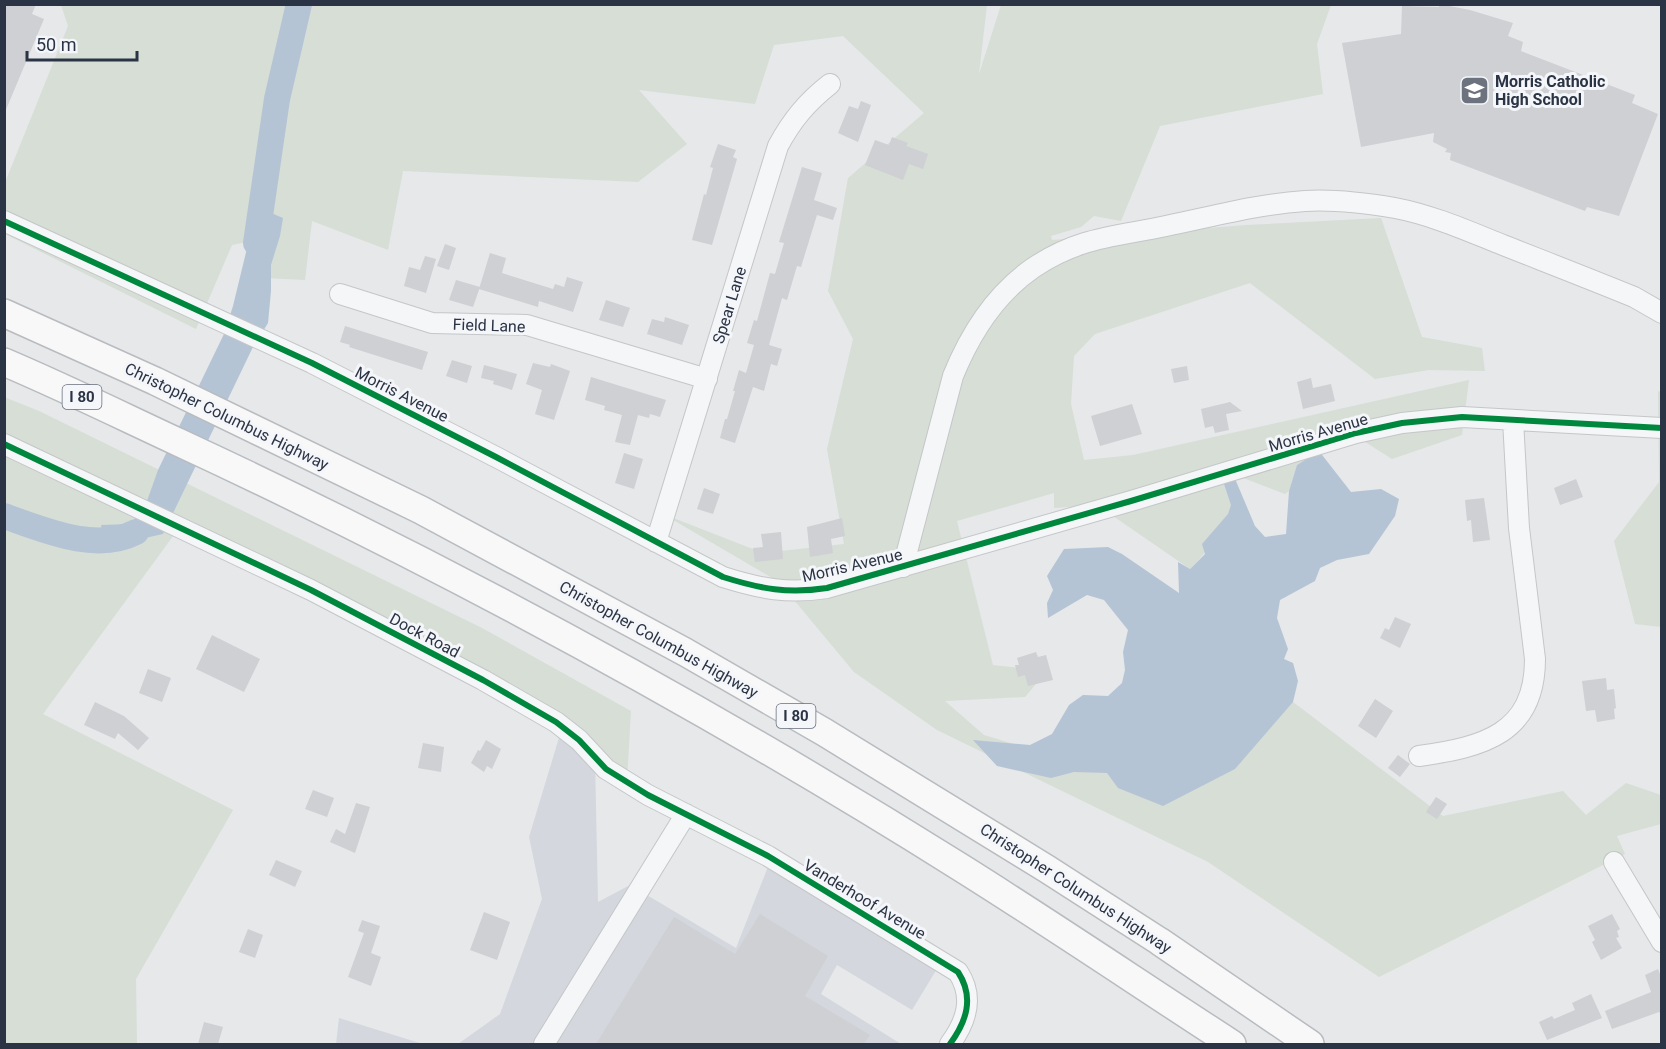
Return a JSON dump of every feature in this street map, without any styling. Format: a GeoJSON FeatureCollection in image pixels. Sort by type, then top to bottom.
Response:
{"type":"FeatureCollection","features":[{"type":"Feature","properties":{"kind":"highway","name":"Christopher Columbus Highway"},"geometry":{"type":"LineString","coordinates":[[4,313],[155,381],[421,510],[685,652],[825,732],[1047,869],[1160,941],[1310,1044]]}},
{"type":"Feature","properties":{"kind":"highway","name":"I 80"},"geometry":{"type":"LineString","coordinates":[[4,362],[207,455],[401,549],[592,652],[704,715],[961,867],[1232,1044]]}},
{"type":"Feature","properties":{"kind":"street","name":"Spear Lane"},"geometry":{"type":"LineString","coordinates":[[656,542],[778,146],[799,112],[830,84]]}},
{"type":"Feature","properties":{"kind":"street"},"geometry":{"type":"LineString","coordinates":[[903,567],[953,376],[976,327],[1010,287],[1039,264],[1080,244],[1105,236],[1145,231],[1271,205],[1304,201],[1365,203],[1398,209],[1454,225],[1634,297],[1662,313]]}},
{"type":"Feature","properties":{"kind":"street","name":"Morris Avenue"},"geometry":{"type":"LineString","coordinates":[[4,221],[263,340],[496,457],[723,577],[760,588],[787,592],[827,588],[903,567],[1356,433],[1435,419],[1462,417],[1662,429]]}},
{"type":"Feature","properties":{"kind":"street","name":"Field Lane"},"geometry":{"type":"LineString","coordinates":[[340,294],[432,323],[527,325],[706,379]]}},
{"type":"Feature","properties":{"kind":"street"},"geometry":{"type":"LineString","coordinates":[[1419,756],[1486,741],[1511,726],[1520,716],[1532,693],[1535,659],[1519,528],[1512,420]]}},
{"type":"Feature","properties":{"kind":"street","name":"Dock Road"},"geometry":{"type":"LineString","coordinates":[[4,444],[311,590],[483,680],[556,722],[579,740],[606,769],[648,795],[686,814]]}},
{"type":"Feature","properties":{"kind":"street"},"geometry":{"type":"LineString","coordinates":[[544,1044],[686,814]]}},
{"type":"Feature","properties":{"kind":"street","name":"Vanderhoof Avenue"},"geometry":{"type":"LineString","coordinates":[[686,814],[768,856],[958,972],[966,990],[968,1003],[961,1029],[950,1044]]}},
{"type":"Feature","properties":{"kind":"street"},"geometry":{"type":"LineString","coordinates":[[1614,862],[1662,942]]}},
{"type":"Feature","properties":{"kind":"shaded area"},"geometry":{"type":"Polygon","coordinates":[[[61,5],[987,5],[979,74],[1001,5],[1331,5],[1317,44],[1323,94],[1160,126],[1121,221],[1094,216],[1081,227],[1051,236],[1052,240],[1247,225],[1381,218],[1422,337],[1482,348],[1485,371],[1429,370],[1375,379],[1250,283],[1095,334],[1074,356],[1071,404],[1084,460],[1133,455],[1469,380],[1462,435],[1392,459],[1351,433],[1297,465],[1289,491],[1285,494],[1233,474],[1223,481],[1232,505],[1224,523],[1203,555],[1190,569],[1097,505],[1054,508],[1054,493],[957,521],[993,665],[1047,671],[1025,697],[945,701],[984,735],[1040,752],[1272,686],[1443,816],[1563,791],[1586,815],[1626,783],[1661,795],[1661,824],[1617,836],[1625,854],[1379,977],[1208,862],[937,730],[854,672],[779,582],[663,514],[763,553],[844,544],[827,449],[853,339],[828,291],[848,178],[924,113],[843,36],[774,45],[755,104],[639,90],[687,144],[638,182],[403,171],[388,250],[312,221],[305,280],[264,278],[266,238],[232,245],[196,329],[5,234],[4,185],[68,26],[61,5]]]}},
{"type":"Feature","properties":{"kind":"shaded area"},"geometry":{"type":"Polygon","coordinates":[[[1658,391],[1661,392],[1661,627],[1635,624],[1614,541],[1659,482],[1658,391]]]}},
{"type":"Feature","properties":{"kind":"shaded area"},"geometry":{"type":"Polygon","coordinates":[[[4,397],[39,411],[482,628],[631,711],[627,781],[561,731],[176,532],[43,714],[233,810],[136,979],[137,1044],[5,1044],[4,397]]]}},
{"type":"Feature","properties":{"kind":"shaded area"},"geometry":{"type":"Polygon","coordinates":[[[561,731],[595,760],[598,902],[630,885],[736,948],[771,859],[943,959],[912,1010],[837,965],[821,994],[901,1044],[458,1044],[500,1014],[542,899],[529,837],[561,731]]]}},
{"type":"Feature","properties":{"kind":"shaded area"},"geometry":{"type":"Polygon","coordinates":[[[339,1018],[423,1044],[336,1044],[339,1018]]]}},
{"type":"Feature","properties":{"kind":"water"},"geometry":{"type":"Polygon","coordinates":[[[257,207],[283,218],[271,265],[268,323],[252,349],[163,534],[105,543],[101,525],[131,524],[147,501],[158,470],[224,334],[257,207]]]}},
{"type":"Feature","properties":{"kind":"water"},"geometry":{"type":"Polygon","coordinates":[[[1319,451],[1351,492],[1381,489],[1399,499],[1395,516],[1369,554],[1337,560],[1320,568],[1315,581],[1280,600],[1277,618],[1288,649],[1284,659],[1293,663],[1298,681],[1293,702],[1235,769],[1163,806],[1118,788],[1107,773],[1074,772],[1051,778],[997,766],[973,740],[1030,745],[1052,734],[1069,705],[1083,695],[1108,696],[1122,683],[1125,670],[1123,652],[1128,630],[1104,600],[1087,595],[1048,618],[1047,603],[1053,590],[1047,576],[1064,549],[1108,547],[1179,593],[1178,562],[1190,569],[1205,554],[1202,544],[1228,514],[1231,505],[1223,481],[1233,474],[1255,526],[1265,537],[1286,534],[1289,491],[1297,465],[1319,451]]]}},
{"type":"Feature","properties":{"kind":"building"},"geometry":{"type":"Polygon","coordinates":[[[4,4],[36,4],[32,14],[44,19],[5,112],[4,4]]]}},
{"type":"Feature","properties":{"kind":"building"},"geometry":{"type":"Polygon","coordinates":[[[1439,4],[1470,10],[1513,23],[1508,36],[1523,42],[1521,51],[1635,95],[1632,103],[1658,114],[1619,216],[1587,207],[1585,211],[1450,160],[1451,153],[1445,152],[1447,149],[1433,142],[1434,133],[1361,147],[1342,43],[1401,34],[1402,6],[1439,7],[1439,4]]]}},
{"type":"Feature","properties":{"kind":"building"},"geometry":{"type":"Polygon","coordinates":[[[861,101],[871,105],[858,142],[838,133],[849,106],[858,109],[861,101]]]}},
{"type":"Feature","properties":{"kind":"building"},"geometry":{"type":"Polygon","coordinates":[[[892,137],[908,143],[906,146],[928,154],[923,169],[909,164],[903,180],[865,165],[875,140],[889,145],[892,137]]]}},
{"type":"Feature","properties":{"kind":"building"},"geometry":{"type":"Polygon","coordinates":[[[718,144],[736,150],[733,157],[737,159],[712,245],[692,240],[718,144]]]}},
{"type":"Feature","properties":{"kind":"building"},"geometry":{"type":"Polygon","coordinates":[[[802,167],[822,173],[814,200],[837,208],[833,220],[817,215],[801,267],[797,266],[787,300],[782,298],[769,345],[782,349],[777,366],[771,364],[764,391],[753,387],[735,443],[720,438],[739,370],[746,373],[754,345],[747,343],[754,320],[757,321],[770,273],[775,274],[784,243],[779,242],[802,167]]]}},
{"type":"Feature","properties":{"kind":"building"},"geometry":{"type":"Polygon","coordinates":[[[445,244],[456,248],[449,270],[437,266],[445,244]]]}},
{"type":"Feature","properties":{"kind":"building"},"geometry":{"type":"Polygon","coordinates":[[[490,253],[506,258],[502,273],[553,289],[555,284],[564,287],[567,277],[583,282],[573,312],[539,301],[538,307],[479,289],[490,253]]]}},
{"type":"Feature","properties":{"kind":"building"},"geometry":{"type":"Polygon","coordinates":[[[425,256],[436,259],[426,293],[404,286],[409,267],[420,270],[425,256]]]}},
{"type":"Feature","properties":{"kind":"building"},"geometry":{"type":"Polygon","coordinates":[[[456,280],[480,287],[473,307],[449,300],[456,280]]]}},
{"type":"Feature","properties":{"kind":"building"},"geometry":{"type":"Polygon","coordinates":[[[606,300],[630,308],[623,327],[599,320],[606,300]]]}},
{"type":"Feature","properties":{"kind":"building"},"geometry":{"type":"Polygon","coordinates":[[[665,317],[689,325],[682,345],[647,334],[652,319],[664,322],[665,317]]]}},
{"type":"Feature","properties":{"kind":"building"},"geometry":{"type":"Polygon","coordinates":[[[345,326],[428,352],[422,370],[349,347],[350,345],[340,342],[345,326]]]}},
{"type":"Feature","properties":{"kind":"building"},"geometry":{"type":"Polygon","coordinates":[[[452,360],[472,366],[467,383],[446,376],[452,360]]]}},
{"type":"Feature","properties":{"kind":"building"},"geometry":{"type":"Polygon","coordinates":[[[533,363],[550,367],[551,364],[570,371],[554,420],[535,414],[542,390],[526,384],[533,363]]]}},
{"type":"Feature","properties":{"kind":"building"},"geometry":{"type":"Polygon","coordinates":[[[484,365],[517,374],[512,390],[493,384],[494,381],[481,378],[484,365]]]}},
{"type":"Feature","properties":{"kind":"building"},"geometry":{"type":"Polygon","coordinates":[[[1187,366],[1189,380],[1174,383],[1171,369],[1187,366]]]}},
{"type":"Feature","properties":{"kind":"building"},"geometry":{"type":"Polygon","coordinates":[[[591,377],[666,400],[660,417],[650,414],[649,418],[638,415],[630,445],[615,442],[622,415],[604,410],[605,406],[585,400],[591,377]]]}},
{"type":"Feature","properties":{"kind":"building"},"geometry":{"type":"Polygon","coordinates":[[[1311,378],[1313,388],[1331,384],[1335,401],[1303,409],[1297,382],[1311,378]]]}},
{"type":"Feature","properties":{"kind":"building"},"geometry":{"type":"Polygon","coordinates":[[[1230,402],[1242,411],[1226,414],[1229,430],[1215,433],[1213,426],[1205,428],[1201,409],[1230,402]]]}},
{"type":"Feature","properties":{"kind":"building"},"geometry":{"type":"Polygon","coordinates":[[[1132,404],[1142,434],[1100,446],[1091,416],[1132,404]]]}},
{"type":"Feature","properties":{"kind":"building"},"geometry":{"type":"Polygon","coordinates":[[[624,453],[643,459],[634,489],[615,483],[624,453]]]}},
{"type":"Feature","properties":{"kind":"building"},"geometry":{"type":"Polygon","coordinates":[[[1576,479],[1583,497],[1560,505],[1554,488],[1576,479]]]}},
{"type":"Feature","properties":{"kind":"building"},"geometry":{"type":"Polygon","coordinates":[[[704,488],[720,494],[713,514],[697,509],[704,488]]]}},
{"type":"Feature","properties":{"kind":"building"},"geometry":{"type":"Polygon","coordinates":[[[1484,498],[1490,540],[1473,542],[1471,520],[1467,521],[1465,500],[1484,498]]]}},
{"type":"Feature","properties":{"kind":"building"},"geometry":{"type":"Polygon","coordinates":[[[842,518],[845,536],[831,539],[833,553],[810,557],[807,527],[842,518]]]}},
{"type":"Feature","properties":{"kind":"building"},"geometry":{"type":"Polygon","coordinates":[[[781,532],[783,559],[755,562],[753,548],[763,547],[761,534],[781,532]]]}},
{"type":"Feature","properties":{"kind":"building"},"geometry":{"type":"Polygon","coordinates":[[[1395,617],[1411,624],[1400,648],[1380,638],[1385,628],[1389,630],[1395,617]]]}},
{"type":"Feature","properties":{"kind":"building"},"geometry":{"type":"Polygon","coordinates":[[[212,635],[260,659],[244,692],[196,669],[212,635]]]}},
{"type":"Feature","properties":{"kind":"building"},"geometry":{"type":"Polygon","coordinates":[[[1036,652],[1038,657],[1046,655],[1053,680],[1028,686],[1025,675],[1018,677],[1015,665],[1019,665],[1017,658],[1036,652]]]}},
{"type":"Feature","properties":{"kind":"building"},"geometry":{"type":"Polygon","coordinates":[[[148,669],[171,678],[162,702],[139,693],[148,669]]]}},
{"type":"Feature","properties":{"kind":"building"},"geometry":{"type":"Polygon","coordinates":[[[1606,678],[1607,690],[1614,689],[1615,719],[1597,722],[1595,710],[1586,711],[1582,681],[1606,678]]]}},
{"type":"Feature","properties":{"kind":"building"},"geometry":{"type":"Polygon","coordinates":[[[1375,699],[1393,711],[1376,738],[1358,726],[1375,699]]]}},
{"type":"Feature","properties":{"kind":"building"},"geometry":{"type":"Polygon","coordinates":[[[95,702],[124,716],[149,738],[138,750],[118,733],[115,739],[84,725],[95,702]]]}},
{"type":"Feature","properties":{"kind":"building"},"geometry":{"type":"Polygon","coordinates":[[[486,740],[501,749],[492,769],[487,766],[484,772],[471,763],[486,740]]]}},
{"type":"Feature","properties":{"kind":"building"},"geometry":{"type":"Polygon","coordinates":[[[423,743],[444,747],[441,772],[418,768],[423,743]]]}},
{"type":"Feature","properties":{"kind":"building"},"geometry":{"type":"Polygon","coordinates":[[[1398,755],[1410,764],[1400,777],[1388,768],[1398,755]]]}},
{"type":"Feature","properties":{"kind":"building"},"geometry":{"type":"Polygon","coordinates":[[[313,790],[334,798],[327,817],[305,809],[313,790]]]}},
{"type":"Feature","properties":{"kind":"building"},"geometry":{"type":"Polygon","coordinates":[[[1436,797],[1447,804],[1437,819],[1426,812],[1436,797]]]}},
{"type":"Feature","properties":{"kind":"building"},"geometry":{"type":"Polygon","coordinates":[[[356,803],[370,807],[355,853],[330,842],[336,829],[345,834],[356,803]]]}},
{"type":"Feature","properties":{"kind":"building"},"geometry":{"type":"Polygon","coordinates":[[[276,860],[302,871],[295,887],[269,875],[276,860]]]}},
{"type":"Feature","properties":{"kind":"building"},"geometry":{"type":"Polygon","coordinates":[[[484,912],[510,922],[497,960],[470,950],[484,912]]]}},
{"type":"Feature","properties":{"kind":"building"},"geometry":{"type":"Polygon","coordinates":[[[760,914],[828,956],[805,996],[870,1035],[864,1044],[596,1044],[674,917],[735,954],[760,914]]]}},
{"type":"Feature","properties":{"kind":"building"},"geometry":{"type":"Polygon","coordinates":[[[1612,914],[1620,929],[1617,931],[1619,937],[1616,938],[1622,948],[1601,960],[1592,942],[1595,940],[1588,926],[1612,914]]]}},
{"type":"Feature","properties":{"kind":"building"},"geometry":{"type":"Polygon","coordinates":[[[362,920],[380,926],[371,953],[381,957],[371,986],[348,977],[364,933],[358,931],[362,920]]]}},
{"type":"Feature","properties":{"kind":"building"},"geometry":{"type":"Polygon","coordinates":[[[248,929],[263,935],[255,958],[239,952],[248,929]]]}},
{"type":"Feature","properties":{"kind":"building"},"geometry":{"type":"Polygon","coordinates":[[[1658,969],[1662,979],[1662,1015],[1659,1012],[1612,1029],[1605,1011],[1651,992],[1645,975],[1658,969]]]}},
{"type":"Feature","properties":{"kind":"building"},"geometry":{"type":"Polygon","coordinates":[[[1591,994],[1602,1018],[1547,1040],[1539,1022],[1552,1016],[1554,1019],[1575,1010],[1572,1003],[1591,994]]]}},
{"type":"Feature","properties":{"kind":"building"},"geometry":{"type":"Polygon","coordinates":[[[204,1022],[223,1027],[218,1044],[198,1044],[204,1022]]]}},
{"type":"Feature","properties":{"kind":"waterway"},"geometry":{"type":"LineString","coordinates":[[256,243],[277,99],[299,4]]}},
{"type":"Feature","properties":{"kind":"waterway"},"geometry":{"type":"LineString","coordinates":[[4,516],[53,533],[87,540],[120,538],[136,532]]}},
{"type":"Feature","properties":{"kind":"cycle path"},"geometry":{"type":"LineString","coordinates":[[4,221],[312,363],[723,577],[775,589],[827,588],[1131,501],[1356,433],[1402,423],[1462,417],[1662,428]]}},
{"type":"Feature","properties":{"kind":"cycle path"},"geometry":{"type":"LineString","coordinates":[[4,444],[311,590],[483,680],[556,722],[579,740],[606,769],[648,795],[768,856],[958,972],[966,991],[966,1010],[960,1027],[950,1044]]}},
{"type":"Feature","properties":{"kind":"place","name":"Morris Catholic High School"},"geometry":{"type":"Point","coordinates":[1474,90]}}]}
